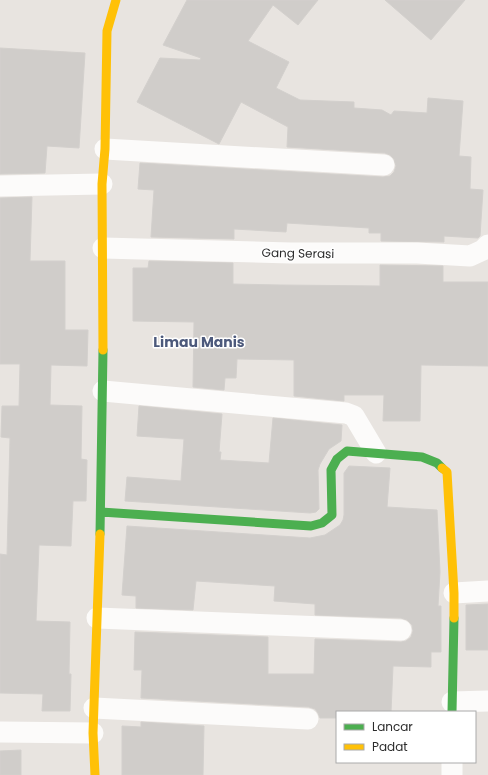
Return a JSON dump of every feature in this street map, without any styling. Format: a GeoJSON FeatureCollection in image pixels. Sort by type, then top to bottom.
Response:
{"type":"FeatureCollection","features":[{"type":"Feature","properties":{"kind":"main road"},"geometry":{"type":"LineString","coordinates":[[95,775],[93,733],[101,512],[102,184],[105,149],[108,32],[116,0]]}},
{"type":"Feature","properties":{"kind":"main road"},"geometry":{"type":"LineString","coordinates":[[101,512],[311,526],[322,523],[332,516],[331,470],[336,459],[347,451],[422,457],[437,463],[447,472],[454,593],[452,707]]}},
{"type":"Feature","properties":{"kind":"street"},"geometry":{"type":"LineString","coordinates":[[105,149],[384,165]]}},
{"type":"Feature","properties":{"kind":"street"},"geometry":{"type":"LineString","coordinates":[[0,186],[102,184]]}},
{"type":"Feature","properties":{"kind":"street","name":"Gang Serasi"},"geometry":{"type":"LineString","coordinates":[[103,248],[291,253],[417,253],[470,256],[483,250],[488,244]]}},
{"type":"Feature","properties":{"kind":"street"},"geometry":{"type":"LineString","coordinates":[[102,391],[346,413],[354,416],[376,453]]}},
{"type":"Feature","properties":{"kind":"street"},"geometry":{"type":"LineString","coordinates":[[454,593],[488,591]]}},
{"type":"Feature","properties":{"kind":"street"},"geometry":{"type":"LineString","coordinates":[[97,618],[401,630]]}},
{"type":"Feature","properties":{"kind":"street"},"geometry":{"type":"LineString","coordinates":[[452,707],[488,701]]}},
{"type":"Feature","properties":{"kind":"street"},"geometry":{"type":"LineString","coordinates":[[94,708],[308,719]]}},
{"type":"Feature","properties":{"kind":"street"},"geometry":{"type":"LineString","coordinates":[[0,732],[93,733]]}},
{"type":"Feature","properties":{"kind":"street"},"geometry":{"type":"LineString","coordinates":[[452,763],[452,775]]}},
{"type":"Feature","properties":{"kind":"building"},"geometry":{"type":"Polygon","coordinates":[[[187,0],[318,0],[298,25],[273,5],[248,41],[289,62],[276,88],[300,100],[354,102],[354,108],[382,110],[391,115],[394,111],[427,113],[428,98],[463,101],[459,156],[471,157],[470,189],[483,190],[480,236],[478,238],[444,236],[444,242],[381,241],[381,233],[369,233],[369,228],[287,223],[286,232],[234,229],[234,239],[151,237],[154,190],[138,189],[140,163],[383,177],[390,176],[394,172],[396,166],[394,159],[385,153],[287,147],[288,127],[241,102],[219,144],[137,102],[160,58],[200,60],[201,58],[163,45],[187,0]]]}},
{"type":"Feature","properties":{"kind":"building"},"geometry":{"type":"Polygon","coordinates":[[[385,0],[465,0],[431,40],[385,0]]]}},
{"type":"Feature","properties":{"kind":"building"},"geometry":{"type":"Polygon","coordinates":[[[0,48],[85,53],[79,148],[47,146],[45,173],[0,174],[0,48]]]}},
{"type":"Feature","properties":{"kind":"building"},"geometry":{"type":"Polygon","coordinates":[[[32,197],[30,261],[65,261],[65,330],[88,330],[87,366],[51,365],[50,405],[82,406],[81,459],[87,460],[86,501],[73,501],[71,546],[39,545],[36,621],[70,622],[70,711],[42,711],[43,694],[0,693],[0,554],[7,555],[10,438],[1,437],[2,406],[19,406],[20,364],[0,364],[0,198],[32,197]]]}},
{"type":"Feature","properties":{"kind":"building"},"geometry":{"type":"Polygon","coordinates":[[[149,261],[233,263],[233,284],[281,285],[380,286],[380,265],[443,266],[443,282],[488,282],[488,366],[421,365],[420,421],[383,421],[384,395],[344,395],[344,401],[294,396],[294,360],[237,359],[236,378],[225,378],[224,390],[193,387],[194,322],[133,321],[133,268],[148,268],[149,261]]]}},
{"type":"Feature","properties":{"kind":"building"},"geometry":{"type":"Polygon","coordinates":[[[139,406],[222,414],[219,452],[221,452],[220,460],[269,463],[273,418],[342,425],[341,441],[329,449],[318,470],[319,509],[316,512],[310,513],[125,501],[127,477],[181,481],[184,439],[137,436],[139,406]]]}},
{"type":"Feature","properties":{"kind":"building"},"geometry":{"type":"Polygon","coordinates":[[[349,466],[390,468],[387,507],[437,510],[440,572],[438,606],[441,606],[441,652],[431,652],[431,667],[393,666],[391,711],[336,711],[336,718],[320,718],[315,709],[309,707],[141,698],[142,670],[134,670],[135,632],[268,637],[268,674],[314,674],[315,639],[401,642],[406,641],[411,637],[413,631],[412,625],[407,620],[401,618],[315,615],[315,604],[274,601],[275,586],[196,581],[193,610],[136,608],[136,596],[122,595],[127,526],[310,538],[325,535],[340,525],[343,520],[344,473],[349,466]]]}},
{"type":"Feature","properties":{"kind":"building"},"geometry":{"type":"Polygon","coordinates":[[[488,604],[488,650],[466,650],[466,605],[488,604]]]}},
{"type":"Feature","properties":{"kind":"building"},"geometry":{"type":"Polygon","coordinates":[[[141,722],[204,726],[203,775],[122,775],[122,726],[141,727],[141,722]]]}},
{"type":"Feature","properties":{"kind":"building"},"geometry":{"type":"Polygon","coordinates":[[[21,750],[21,775],[0,775],[0,751],[21,750]]]}},
{"type":"Feature","properties":{"kind":"traffic: fast"},"geometry":{"type":"LineString","coordinates":[[100,534],[103,350]]}},
{"type":"Feature","properties":{"kind":"traffic: fast"},"geometry":{"type":"LineString","coordinates":[[101,512],[311,526],[322,523],[332,515],[331,470],[337,459],[347,451],[422,457],[437,463],[442,468]]}},
{"type":"Feature","properties":{"kind":"traffic: fast"},"geometry":{"type":"LineString","coordinates":[[452,711],[454,618]]}},
{"type":"Feature","properties":{"kind":"traffic: slow"},"geometry":{"type":"LineString","coordinates":[[103,350],[102,184],[105,149],[107,31],[116,0]]}},
{"type":"Feature","properties":{"kind":"traffic: slow"},"geometry":{"type":"LineString","coordinates":[[442,468],[447,472],[454,618]]}},
{"type":"Feature","properties":{"kind":"traffic: slow"},"geometry":{"type":"LineString","coordinates":[[95,775],[93,733],[100,534]]}},
{"type":"Feature","properties":{"kind":"district","name":"Limau Manis"},"geometry":{"type":"Point","coordinates":[199,342]}}]}
